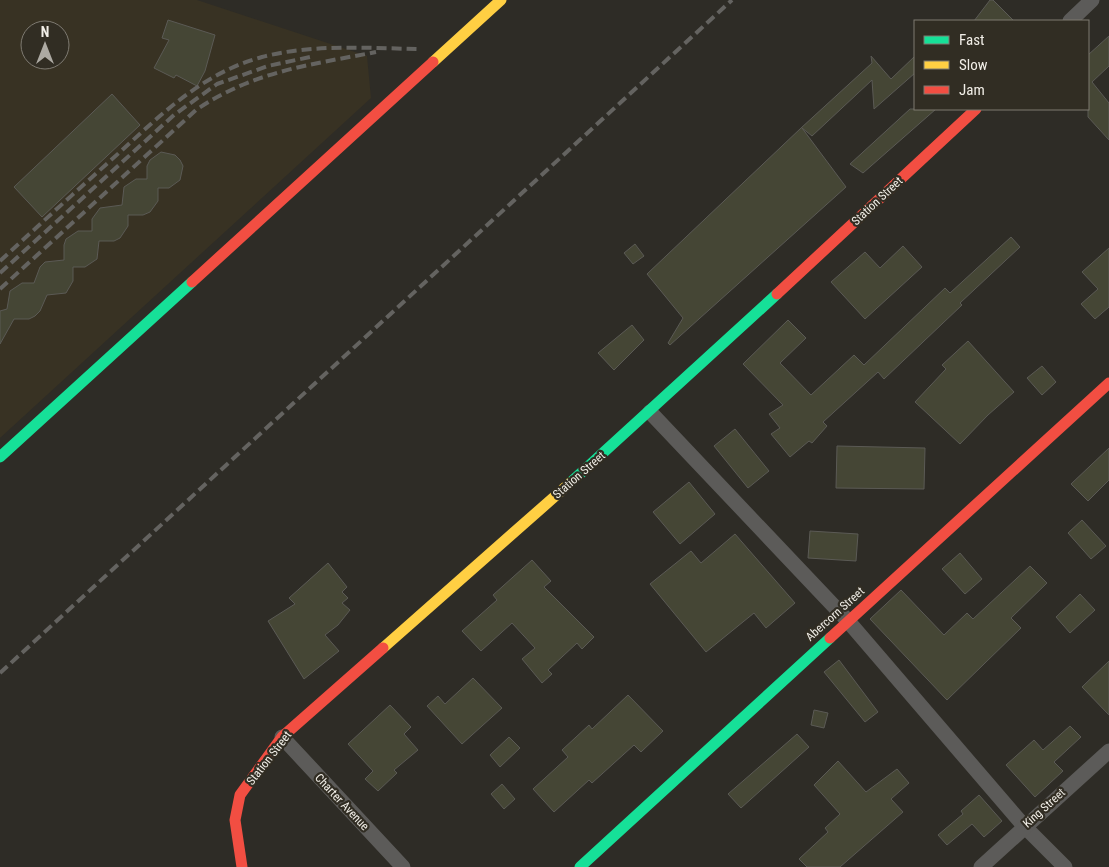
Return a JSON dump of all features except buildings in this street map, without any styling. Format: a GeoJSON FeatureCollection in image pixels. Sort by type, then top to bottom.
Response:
{"type":"FeatureCollection","features":[{"type":"Feature","properties":{"kind":"street"},"geometry":{"type":"LineString","coordinates":[[0,457],[501,0]]}},
{"type":"Feature","properties":{"kind":"street"},"geometry":{"type":"LineString","coordinates":[[1071,20],[1092,0]]}},
{"type":"Feature","properties":{"kind":"street","name":"Station Street"},"geometry":{"type":"LineString","coordinates":[[242,867],[235,820],[240,795],[282,737],[650,412],[975,110]]}},
{"type":"Feature","properties":{"kind":"street","name":"Abercorn Street"},"geometry":{"type":"LineString","coordinates":[[580,867],[1109,383]]}},
{"type":"Feature","properties":{"kind":"street"},"geometry":{"type":"LineString","coordinates":[[650,412],[848,621],[1024,826],[1064,867]]}},
{"type":"Feature","properties":{"kind":"street","name":"Charter Avenue"},"geometry":{"type":"LineString","coordinates":[[282,737],[403,867]]}},
{"type":"Feature","properties":{"kind":"street","name":"King Street"},"geometry":{"type":"LineString","coordinates":[[981,867],[1024,826],[1109,751]]}},
{"type":"Feature","properties":{"kind":"shaded area"},"geometry":{"type":"Polygon","coordinates":[[[0,0],[197,0],[367,56],[371,98],[0,438],[0,0]]]}},
{"type":"Feature","properties":{"kind":"railway"},"geometry":{"type":"LineString","coordinates":[[0,673],[732,0]]}},
{"type":"Feature","properties":{"kind":"railway"},"geometry":{"type":"LineString","coordinates":[[0,261],[162,114],[199,86],[218,75],[262,57],[300,50],[319,48],[417,49]]}},
{"type":"Feature","properties":{"kind":"railway"},"geometry":{"type":"LineString","coordinates":[[0,289],[196,110],[239,86],[261,78],[305,66],[376,52]]}},
{"type":"Feature","properties":{"kind":"railway"},"geometry":{"type":"LineString","coordinates":[[0,273],[174,115],[217,84],[268,66],[310,57]]}},
{"type":"Feature","properties":{"kind":"traffic: fast"},"geometry":{"type":"LineString","coordinates":[[0,457],[192,282]]}},
{"type":"Feature","properties":{"kind":"traffic: fast"},"geometry":{"type":"LineString","coordinates":[[570,483],[777,294]]}},
{"type":"Feature","properties":{"kind":"traffic: fast"},"geometry":{"type":"LineString","coordinates":[[580,867],[830,638]]}},
{"type":"Feature","properties":{"kind":"traffic: slow"},"geometry":{"type":"LineString","coordinates":[[433,62],[501,0]]}},
{"type":"Feature","properties":{"kind":"traffic: slow"},"geometry":{"type":"LineString","coordinates":[[383,648],[570,483]]}},
{"type":"Feature","properties":{"kind":"traffic: jam"},"geometry":{"type":"LineString","coordinates":[[192,282],[433,62]]}},
{"type":"Feature","properties":{"kind":"traffic: jam"},"geometry":{"type":"LineString","coordinates":[[777,294],[975,110]]}},
{"type":"Feature","properties":{"kind":"traffic: jam"},"geometry":{"type":"LineString","coordinates":[[830,638],[1109,383]]}},
{"type":"Feature","properties":{"kind":"traffic: jam"},"geometry":{"type":"LineString","coordinates":[[242,867],[235,820],[240,795],[282,737],[383,648]]}}]}
